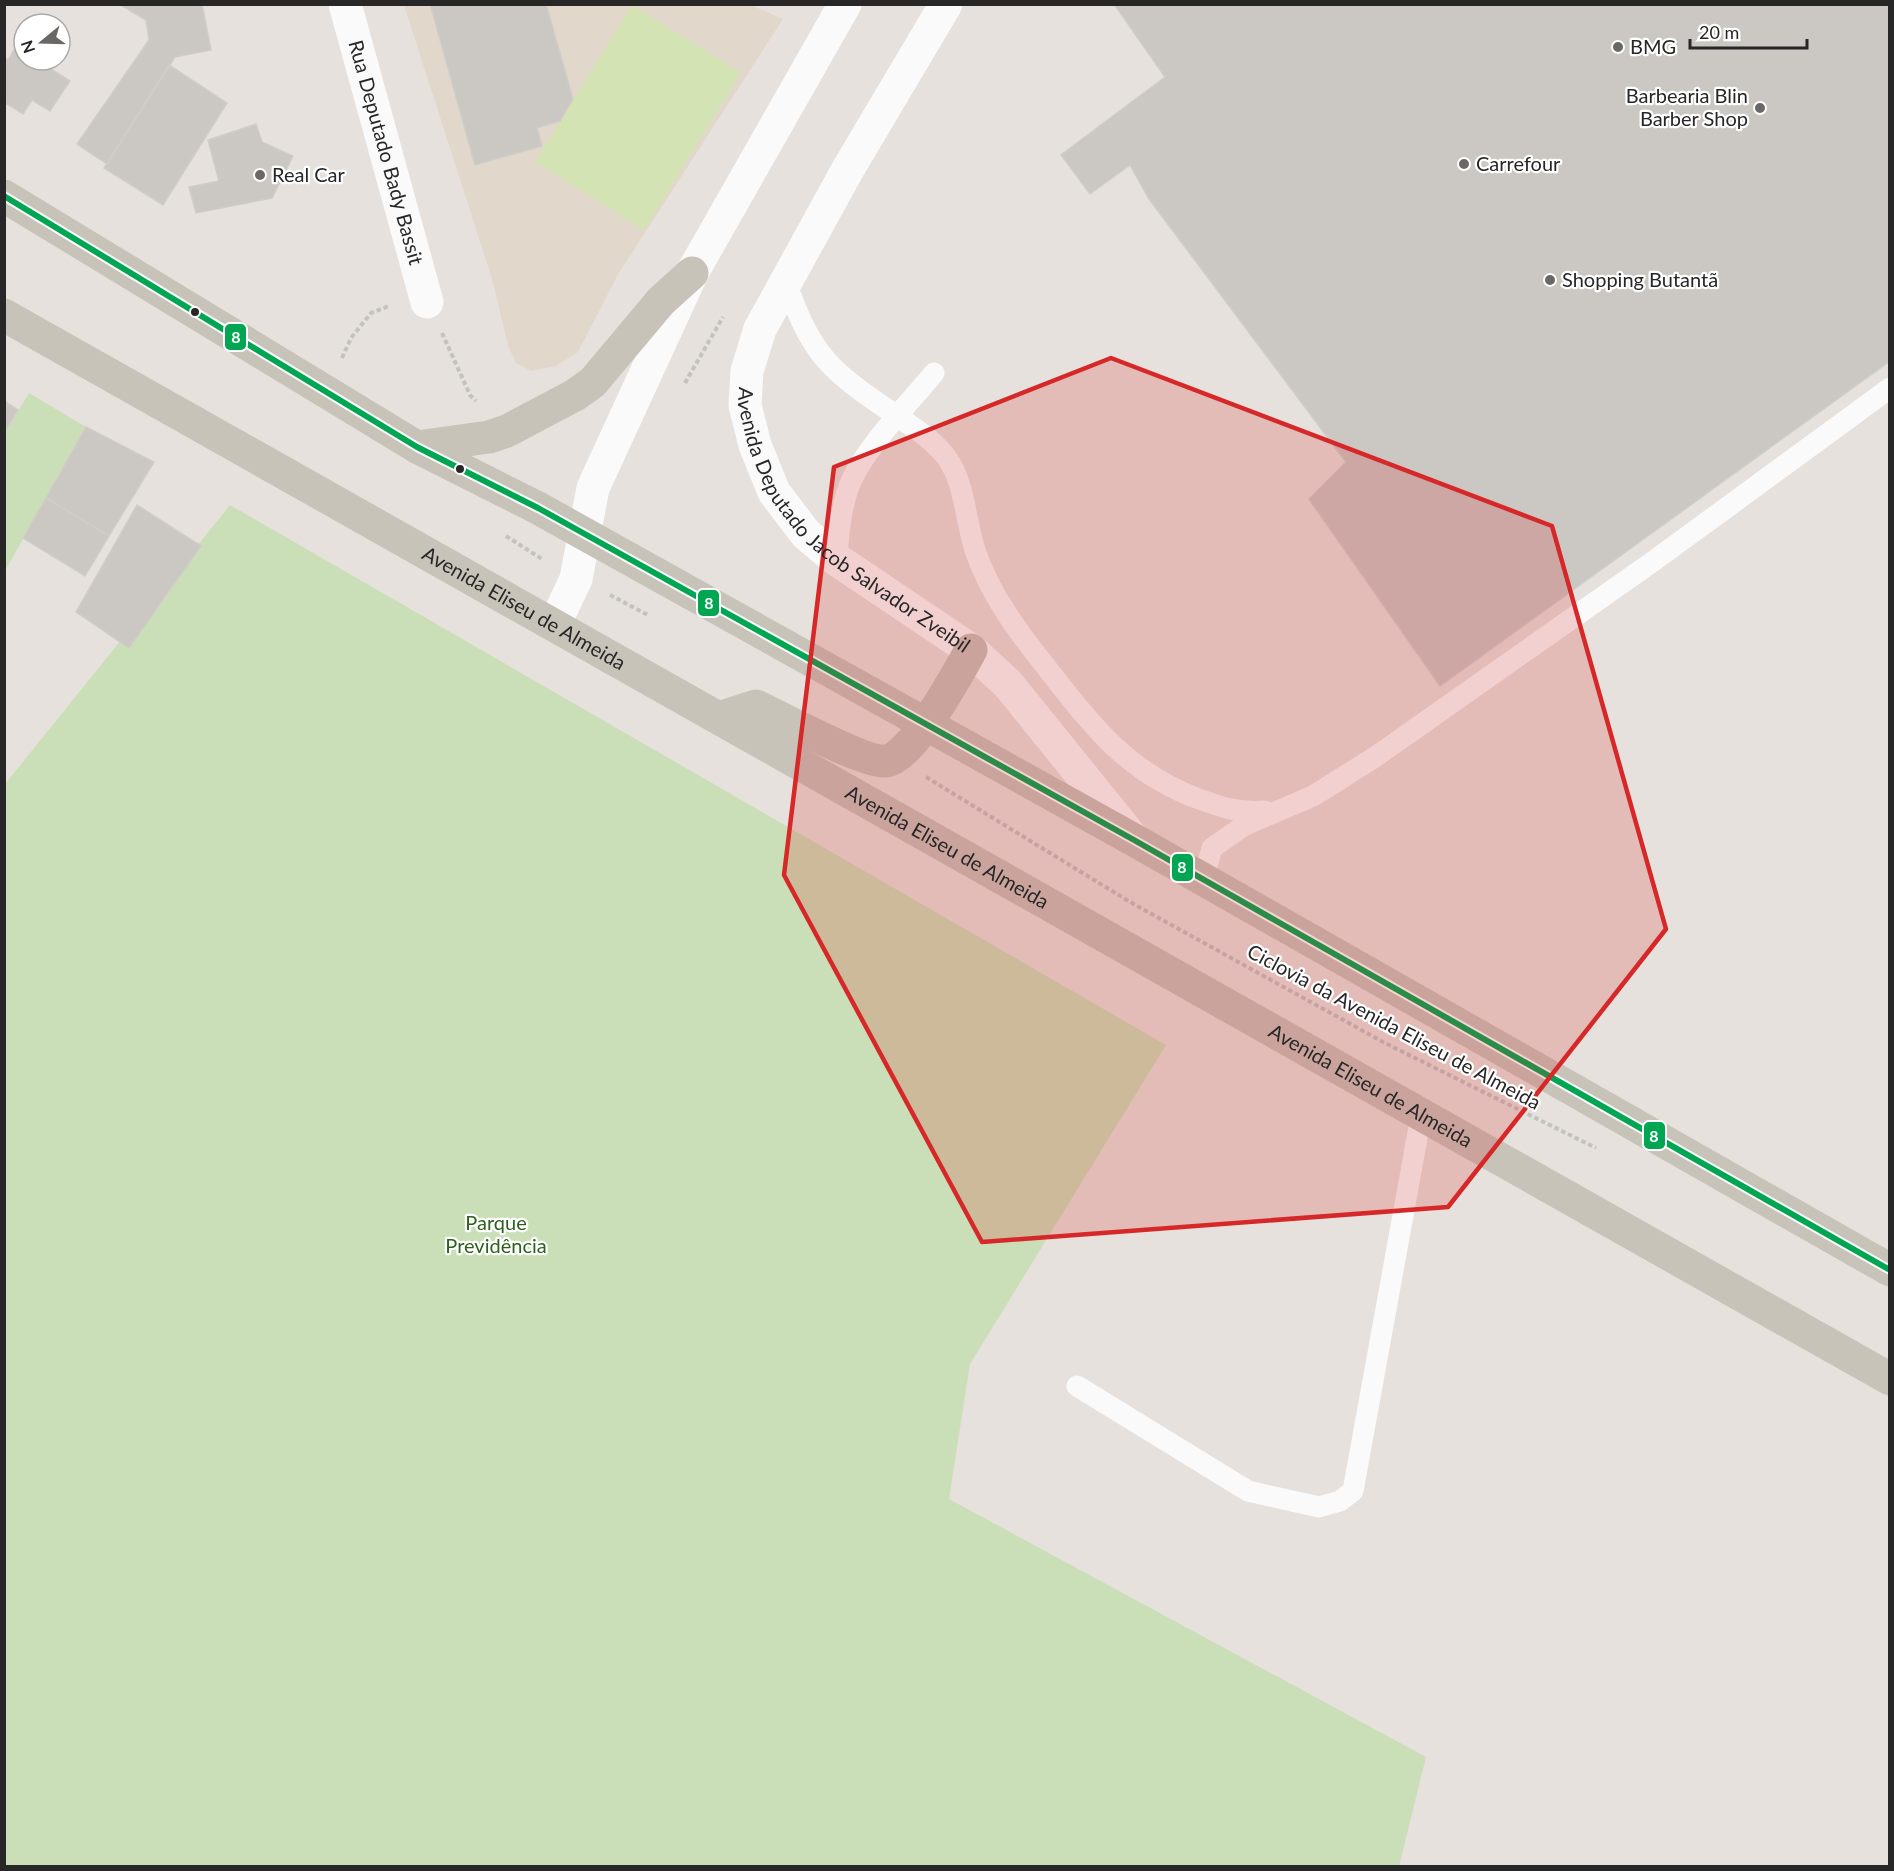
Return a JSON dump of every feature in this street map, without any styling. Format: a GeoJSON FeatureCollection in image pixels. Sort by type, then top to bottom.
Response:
{"type":"FeatureCollection","features":[{"type":"Feature","properties":{"kind":"main road","name":"Rua Deputado Bady Bassit"},"geometry":{"type":"LineString","coordinates":[[345,4],[428,302]]}},
{"type":"Feature","properties":{"kind":"main road"},"geometry":{"type":"LineString","coordinates":[[554,625],[576,579],[593,488],[692,273],[737,190],[845,4]]}},
{"type":"Feature","properties":{"kind":"main road","name":"Avenida Deputado Jacob Salvador Zveibil"},"geometry":{"type":"LineString","coordinates":[[946,4],[848,169],[760,329],[747,371],[745,405],[755,445],[774,492],[806,534],[837,560],[971,650],[1008,684],[1134,840]]}},
{"type":"Feature","properties":{"kind":"main road"},"geometry":{"type":"LineString","coordinates":[[4,196],[417,447],[538,508],[1134,840],[1890,1270]]}},
{"type":"Feature","properties":{"kind":"main road"},"geometry":{"type":"LineString","coordinates":[[417,447],[489,437],[507,431],[575,395],[593,382],[662,302],[692,273]]}},
{"type":"Feature","properties":{"kind":"main road","name":"Avenida Eliseu de Almeida"},"geometry":{"type":"LineString","coordinates":[[4,315],[1890,1379]]}},
{"type":"Feature","properties":{"kind":"main road"},"geometry":{"type":"LineString","coordinates":[[719,718],[756,706],[862,758],[885,761],[894,758],[926,724],[971,650]]}},
{"type":"Feature","properties":{"kind":"lane"},"geometry":{"type":"LineString","coordinates":[[786,282],[798,316],[814,346],[833,370],[929,438],[948,459],[960,488],[976,553],[996,598],[1024,639],[1115,750],[1149,776],[1184,794],[1242,813],[1283,810]]}},
{"type":"Feature","properties":{"kind":"lane"},"geometry":{"type":"LineString","coordinates":[[837,560],[839,529],[847,490],[867,454],[934,373]]}},
{"type":"Feature","properties":{"kind":"lane"},"geometry":{"type":"LineString","coordinates":[[1203,880],[1212,848],[1245,825],[1313,796],[1375,757],[1654,560],[1890,388]]}},
{"type":"Feature","properties":{"kind":"lane"},"geometry":{"type":"LineString","coordinates":[[1077,1386],[1248,1491],[1319,1507],[1340,1501],[1353,1491],[1421,1116]]}},
{"type":"Feature","properties":{"kind":"path"},"geometry":{"type":"LineString","coordinates":[[326,391],[351,338],[371,313],[402,302],[428,302],[471,395],[507,431]]}},
{"type":"Feature","properties":{"kind":"path","name":"Ciclovia da Avenida Eliseu de Almeida"},"geometry":{"type":"LineString","coordinates":[[894,758],[1130,902],[1383,1042],[1597,1149]]}},
{"type":"Feature","properties":{"kind":"highlighted area"},"geometry":{"type":"Polygon","coordinates":[[[1111,358],[1552,526],[1666,929],[1448,1207],[982,1242],[784,875],[834,467],[1111,358]]]}},
{"type":"Feature","properties":{"kind":"shaded area"},"geometry":{"type":"Polygon","coordinates":[[[748,4],[783,19],[617,276],[578,352],[556,366],[531,371],[516,363],[508,346],[493,282],[404,5],[748,4]]]}},
{"type":"Feature","properties":{"kind":"green space"},"geometry":{"type":"Polygon","coordinates":[[[632,5],[741,73],[644,230],[535,162],[632,5]]]}},
{"type":"Feature","properties":{"kind":"green space"},"geometry":{"type":"Polygon","coordinates":[[[29,393],[86,427],[5,571],[5,433],[29,393]]]}},
{"type":"Feature","properties":{"kind":"green space","name":"Parque Previdência"},"geometry":{"type":"Polygon","coordinates":[[[230,505],[1166,1045],[970,1364],[949,1499],[1426,1757],[1399,1866],[5,1866],[5,784],[230,505]]]}},
{"type":"Feature","properties":{"kind":"building"},"geometry":{"type":"Polygon","coordinates":[[[119,4],[202,4],[211,50],[175,57],[107,164],[77,144],[149,40],[146,20],[119,4]]]}},
{"type":"Feature","properties":{"kind":"building"},"geometry":{"type":"Polygon","coordinates":[[[430,4],[546,4],[573,99],[560,121],[537,128],[542,146],[475,165],[430,4]]]}},
{"type":"Feature","properties":{"kind":"building","name":"Shopping Butantã"},"geometry":{"type":"Polygon","coordinates":[[[1114,4],[1890,4],[1890,361],[1440,686],[1309,499],[1346,462],[1149,199],[1130,165],[1090,194],[1061,155],[1165,77],[1114,4]]]}},
{"type":"Feature","properties":{"kind":"building"},"geometry":{"type":"Polygon","coordinates":[[[12,53],[12,72],[56,72],[70,81],[50,111],[32,100],[23,114],[4,102],[4,57],[8,60],[12,53]]]}},
{"type":"Feature","properties":{"kind":"building"},"geometry":{"type":"Polygon","coordinates":[[[169,65],[227,103],[163,205],[104,168],[169,65]]]}},
{"type":"Feature","properties":{"kind":"building"},"geometry":{"type":"Polygon","coordinates":[[[256,124],[262,142],[293,156],[272,198],[196,213],[189,187],[219,181],[208,140],[256,124]]]}},
{"type":"Feature","properties":{"kind":"building"},"geometry":{"type":"Polygon","coordinates":[[[4,401],[18,410],[4,433],[4,401]]]}},
{"type":"Feature","properties":{"kind":"building"},"geometry":{"type":"Polygon","coordinates":[[[86,427],[154,462],[109,536],[46,498],[86,427]]]}},
{"type":"Feature","properties":{"kind":"building"},"geometry":{"type":"Polygon","coordinates":[[[46,498],[109,536],[85,576],[23,538],[46,498]]]}},
{"type":"Feature","properties":{"kind":"building"},"geometry":{"type":"Polygon","coordinates":[[[137,505],[201,546],[129,648],[76,612],[137,505]]]}},
{"type":"Feature","properties":{"kind":"transit line","name":"8"},"geometry":{"type":"LineString","coordinates":[[4,196],[417,447],[538,508],[1134,840],[1890,1270]]}},
{"type":"Feature","properties":{"kind":"place","name":"BMG"},"geometry":{"type":"Point","coordinates":[1618,47]}},
{"type":"Feature","properties":{"kind":"place","name":"Barbearia Blin Barber Shop"},"geometry":{"type":"Point","coordinates":[1760,108]}},
{"type":"Feature","properties":{"kind":"place","name":"Carrefour"},"geometry":{"type":"Point","coordinates":[1464,164]}},
{"type":"Feature","properties":{"kind":"place","name":"Real Car"},"geometry":{"type":"Point","coordinates":[260,175]}},
{"type":"Feature","properties":{"kind":"place","name":"Shopping Butantã"},"geometry":{"type":"Point","coordinates":[1550,280]}}]}
